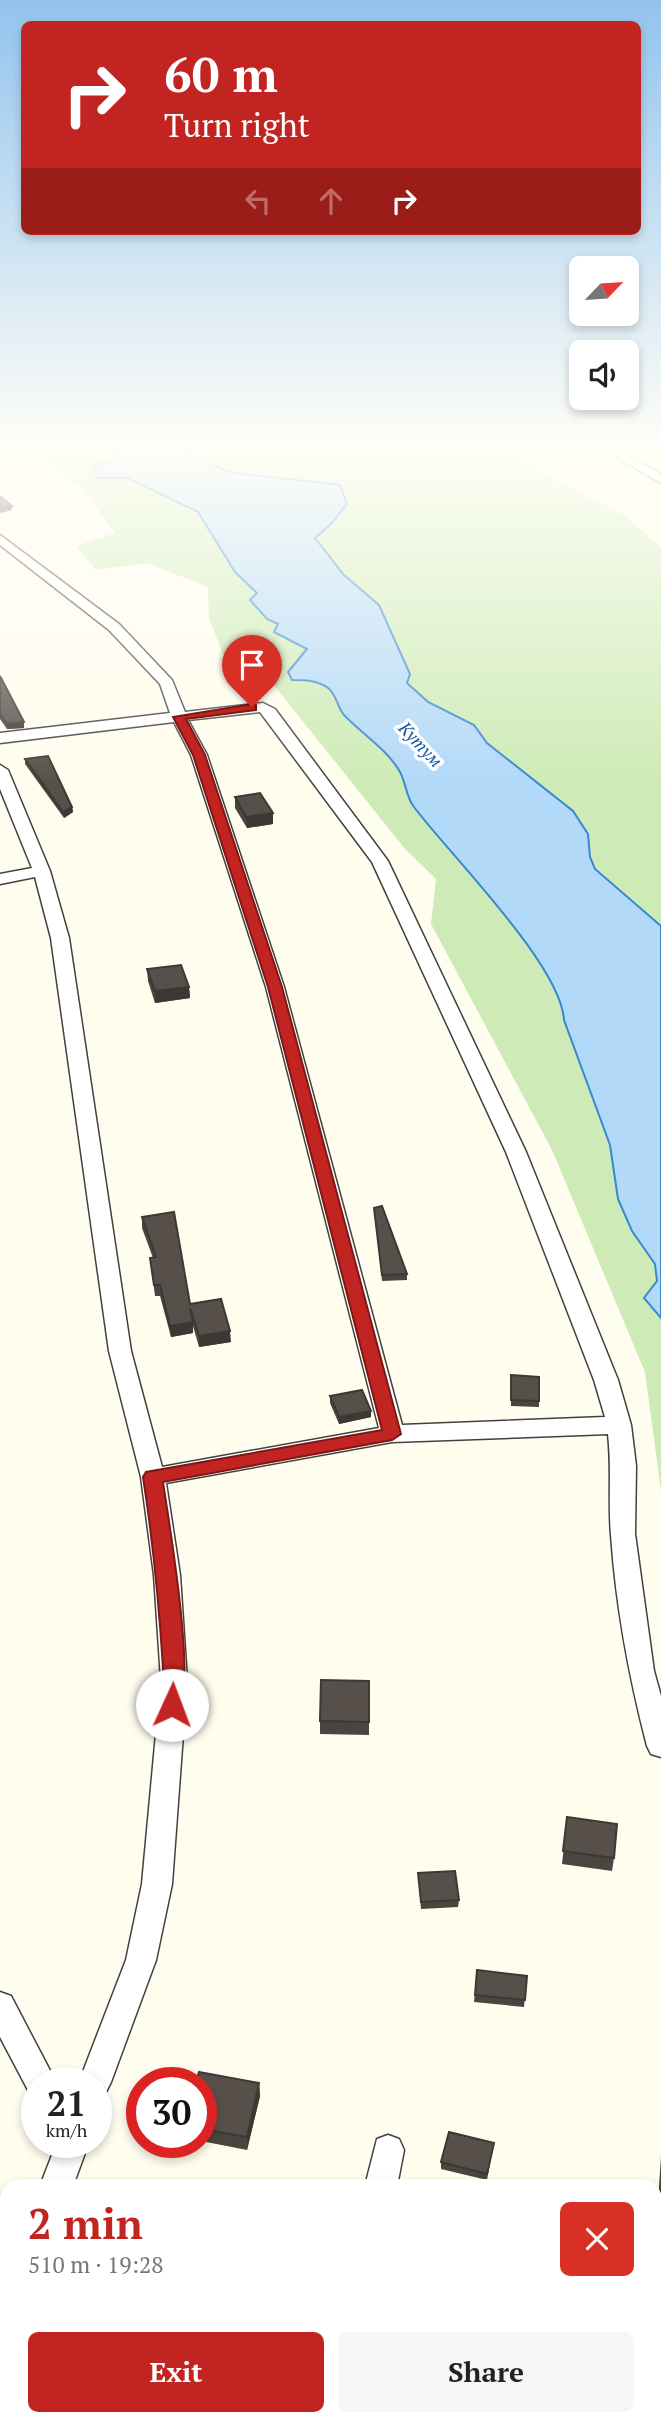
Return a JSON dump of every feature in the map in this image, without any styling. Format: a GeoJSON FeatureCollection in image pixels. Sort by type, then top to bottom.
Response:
{"type":"FeatureCollection","features":[{"type":"Feature","properties":{"kind":"street"},"geometry":{"type":"LineString","coordinates":[[24,557],[114,626],[167,683],[179,717],[199,755],[275,987],[392,1434]]}},
{"type":"Feature","properties":{"kind":"street"},"geometry":{"type":"LineString","coordinates":[[0,738],[263,707],[270,712],[380,861],[516,1152],[606,1380],[619,1425],[624,1466],[625,1547],[641,1671],[661,1746]]}},
{"type":"Feature","properties":{"kind":"street"},"geometry":{"type":"LineString","coordinates":[[0,770],[42,871],[60,938],[120,1351],[153,1477],[167,1575],[174,1680],[157,1884],[141,1960],[101,2067]]}},
{"type":"Feature","properties":{"kind":"street"},"geometry":{"type":"LineString","coordinates":[[0,879],[42,871]]}},
{"type":"Feature","properties":{"kind":"street"},"geometry":{"type":"LineString","coordinates":[[153,1477],[392,1434],[619,1425]]}},
{"type":"Feature","properties":{"kind":"street"},"geometry":{"type":"LineString","coordinates":[[0,2006],[32,2067]]}},
{"type":"Feature","properties":{"kind":"street"},"geometry":{"type":"LineString","coordinates":[[382,2179],[388,2150]]}},
{"type":"Feature","properties":{"kind":"street"},"geometry":{"type":"LineString","coordinates":[[59,2179],[67,2158]]}},
{"type":"Feature","properties":{"kind":"green space"},"geometry":{"type":"Polygon","coordinates":[[[85,557],[226,557],[235,572],[258,593],[267,618],[278,624],[282,638],[298,643],[307,650],[288,672],[314,680],[328,688],[344,715],[395,764],[414,807],[525,941],[544,970],[558,997],[610,1145],[618,1199],[632,1231],[655,1264],[657,1281],[644,1298],[661,1318],[661,1491],[645,1372],[552,1150],[431,924],[436,879],[405,849],[273,684],[225,659],[209,618],[208,587],[147,563],[96,570],[85,557]]]}},
{"type":"Feature","properties":{"kind":"green space"},"geometry":{"type":"Polygon","coordinates":[[[330,557],[661,557],[661,926],[595,869],[590,857],[588,834],[573,811],[487,743],[474,725],[428,702],[407,683],[379,605],[344,575],[330,557]]]}},
{"type":"Feature","properties":{"kind":"water","name":"Кутум"},"geometry":{"type":"Polygon","coordinates":[[[226,557],[330,557],[344,575],[379,605],[410,674],[407,683],[428,702],[474,725],[487,743],[573,811],[588,834],[590,857],[595,869],[661,926],[661,1318],[644,1298],[657,1281],[655,1264],[632,1231],[618,1199],[610,1145],[558,997],[544,970],[525,941],[414,807],[395,764],[344,715],[328,688],[306,680],[292,680],[288,672],[307,649],[274,632],[278,624],[267,619],[250,600],[257,593],[235,572],[226,557]]]}},
{"type":"Feature","properties":{"kind":"building"},"geometry":{"type":"Polygon","coordinates":[[[0,676],[24,722],[7,724],[0,714],[0,676]]]}},
{"type":"Feature","properties":{"kind":"building"},"geometry":{"type":"Polygon","coordinates":[[[48,756],[72,807],[63,812],[25,759],[48,756]]]}},
{"type":"Feature","properties":{"kind":"building"},"geometry":{"type":"Polygon","coordinates":[[[260,793],[273,813],[246,817],[235,797],[260,793]]]}},
{"type":"Feature","properties":{"kind":"building"},"geometry":{"type":"Polygon","coordinates":[[[181,965],[189,987],[155,991],[147,969],[181,965]]]}},
{"type":"Feature","properties":{"kind":"building"},"geometry":{"type":"Polygon","coordinates":[[[382,1206],[407,1274],[382,1275],[374,1208],[382,1206]]]}},
{"type":"Feature","properties":{"kind":"building"},"geometry":{"type":"Polygon","coordinates":[[[174,1212],[190,1304],[221,1299],[230,1331],[199,1336],[190,1308],[193,1322],[170,1326],[160,1285],[154,1285],[150,1258],[156,1257],[142,1217],[174,1212]]]}},
{"type":"Feature","properties":{"kind":"building"},"geometry":{"type":"Polygon","coordinates":[[[511,1375],[539,1377],[539,1401],[511,1400],[511,1375]]]}},
{"type":"Feature","properties":{"kind":"building"},"geometry":{"type":"Polygon","coordinates":[[[362,1390],[371,1411],[339,1417],[330,1396],[362,1390]]]}},
{"type":"Feature","properties":{"kind":"building"},"geometry":{"type":"Polygon","coordinates":[[[321,1680],[369,1681],[369,1722],[320,1721],[321,1680]]]}},
{"type":"Feature","properties":{"kind":"building"},"geometry":{"type":"Polygon","coordinates":[[[567,1817],[617,1824],[614,1858],[563,1851],[567,1817]]]}},
{"type":"Feature","properties":{"kind":"building"},"geometry":{"type":"Polygon","coordinates":[[[455,1871],[459,1900],[421,1902],[418,1873],[455,1871]]]}},
{"type":"Feature","properties":{"kind":"building"},"geometry":{"type":"Polygon","coordinates":[[[477,1970],[527,1976],[525,2000],[475,1995],[477,1970]]]}},
{"type":"Feature","properties":{"kind":"building"},"geometry":{"type":"Polygon","coordinates":[[[217,2075],[259,2083],[247,2137],[217,2132],[217,2075]]]}},
{"type":"Feature","properties":{"kind":"building"},"geometry":{"type":"Polygon","coordinates":[[[449,2132],[494,2143],[487,2174],[441,2162],[449,2132]]]}},
{"type":"Feature","properties":{"kind":"route"},"geometry":{"type":"LineString","coordinates":[[172,1705],[174,1680],[167,1575],[153,1477],[392,1434],[275,987],[199,755],[179,717],[252,707]]}}]}
